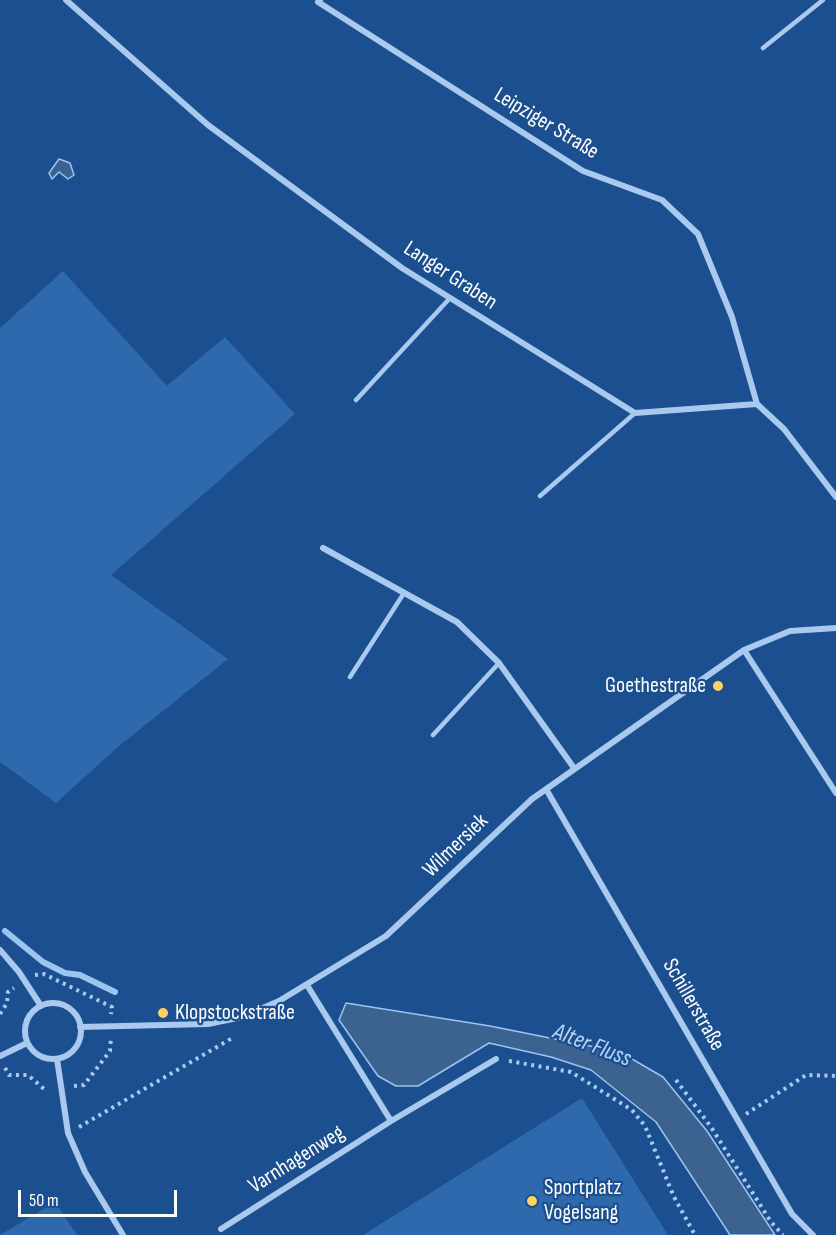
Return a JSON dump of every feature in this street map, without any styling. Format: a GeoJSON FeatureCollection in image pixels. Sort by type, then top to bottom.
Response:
{"type":"FeatureCollection","features":[{"type":"Feature","properties":{"kind":"street","name":"Langer Graben"},"geometry":{"type":"LineString","coordinates":[[66,0],[208,125],[402,268],[635,413]]}},
{"type":"Feature","properties":{"kind":"street","name":"Leipziger Straße"},"geometry":{"type":"LineString","coordinates":[[320,0],[318,2],[583,171],[662,200],[698,234],[732,316],[757,404]]}},
{"type":"Feature","properties":{"kind":"street"},"geometry":{"type":"LineString","coordinates":[[635,413],[757,404],[784,429],[836,497]]}},
{"type":"Feature","properties":{"kind":"street"},"geometry":{"type":"LineString","coordinates":[[323,548],[457,622],[499,663],[574,768]]}},
{"type":"Feature","properties":{"kind":"street","name":"Wilmersiek"},"geometry":{"type":"LineString","coordinates":[[80,1026],[187,1026],[218,1023],[262,1010],[307,985],[397,927],[525,805],[574,768],[744,650],[790,631],[836,628]]}},
{"type":"Feature","properties":{"kind":"street"},"geometry":{"type":"LineString","coordinates":[[744,650],[836,793]]}},
{"type":"Feature","properties":{"kind":"street","name":"Schillerstraße"},"geometry":{"type":"LineString","coordinates":[[546,789],[792,1214],[813,1235]]}},
{"type":"Feature","properties":{"kind":"street"},"geometry":{"type":"LineString","coordinates":[[0,950],[19,972],[41,1006]]}},
{"type":"Feature","properties":{"kind":"street"},"geometry":{"type":"LineString","coordinates":[[307,985],[391,1122]]}},
{"type":"Feature","properties":{"kind":"street"},"geometry":{"type":"LineString","coordinates":[[55,1004],[68,1008],[75,1014],[80,1026],[78,1044],[65,1056],[57,1059],[40,1056],[27,1043],[25,1033],[27,1020],[41,1006],[55,1004]]}},
{"type":"Feature","properties":{"kind":"street"},"geometry":{"type":"LineString","coordinates":[[0,1056],[27,1043]]}},
{"type":"Feature","properties":{"kind":"street"},"geometry":{"type":"LineString","coordinates":[[57,1059],[68,1133],[85,1172],[123,1235]]}},
{"type":"Feature","properties":{"kind":"street","name":"Varnhagenweg"},"geometry":{"type":"LineString","coordinates":[[221,1229],[496,1059]]}},
{"type":"Feature","properties":{"kind":"lane"},"geometry":{"type":"LineString","coordinates":[[763,48],[823,0]]}},
{"type":"Feature","properties":{"kind":"lane"},"geometry":{"type":"LineString","coordinates":[[356,400],[450,298]]}},
{"type":"Feature","properties":{"kind":"lane"},"geometry":{"type":"LineString","coordinates":[[540,496],[635,413]]}},
{"type":"Feature","properties":{"kind":"lane"},"geometry":{"type":"LineString","coordinates":[[350,677],[404,593]]}},
{"type":"Feature","properties":{"kind":"lane"},"geometry":{"type":"LineString","coordinates":[[433,735],[499,663]]}},
{"type":"Feature","properties":{"kind":"path"},"geometry":{"type":"LineString","coordinates":[[68,1133],[234,1037]]}},
{"type":"Feature","properties":{"kind":"path"},"geometry":{"type":"LineString","coordinates":[[496,1059],[571,1072],[632,1110],[645,1126],[674,1197],[695,1235]]}},
{"type":"Feature","properties":{"kind":"path"},"geometry":{"type":"LineString","coordinates":[[4,1066],[9,1075],[28,1075],[44,1089],[62,1087]]}},
{"type":"Feature","properties":{"kind":"path"},"geometry":{"type":"LineString","coordinates":[[738,1119],[806,1075],[836,1076]]}},
{"type":"Feature","properties":{"kind":"path"},"geometry":{"type":"LineString","coordinates":[[676,1080],[711,1126],[771,1222],[783,1235]]}},
{"type":"Feature","properties":{"kind":"shaded area"},"geometry":{"type":"Polygon","coordinates":[[[59,159],[70,163],[74,175],[68,179],[59,172],[52,179],[49,173],[59,159]]]}},
{"type":"Feature","properties":{"kind":"shaded area"},"geometry":{"type":"Polygon","coordinates":[[[63,271],[167,386],[225,337],[295,414],[111,575],[228,659],[119,746],[56,803],[0,762],[0,328],[63,271]]]}},
{"type":"Feature","properties":{"kind":"shaded area"},"geometry":{"type":"Polygon","coordinates":[[[346,1003],[490,1026],[620,1052],[663,1077],[707,1131],[775,1235],[730,1235],[656,1122],[591,1070],[551,1057],[489,1043],[418,1086],[396,1086],[378,1076],[339,1020],[346,1003]]]}},
{"type":"Feature","properties":{"kind":"shaded area","name":"Sportplatz Vogelsang"},"geometry":{"type":"Polygon","coordinates":[[[582,1098],[668,1235],[363,1235],[582,1098]]]}},
{"type":"Feature","properties":{"kind":"shaded area"},"geometry":{"type":"Polygon","coordinates":[[[55,1202],[77,1235],[0,1235],[55,1202]]]}},
{"type":"Feature","properties":{"kind":"waterway","name":"Alter Fluss"},"geometry":{"type":"LineString","coordinates":[[5,931],[43,962],[65,973],[80,975],[115,992]]}},
{"type":"Feature","properties":{"kind":"place","name":"Goethestraße"},"geometry":{"type":"Point","coordinates":[718,686]}},
{"type":"Feature","properties":{"kind":"place","name":"Klopstockstraße"},"geometry":{"type":"Point","coordinates":[163,1013]}},
{"type":"Feature","properties":{"kind":"place","name":"Sportplatz Vogelsang"},"geometry":{"type":"Point","coordinates":[532,1201]}}]}
